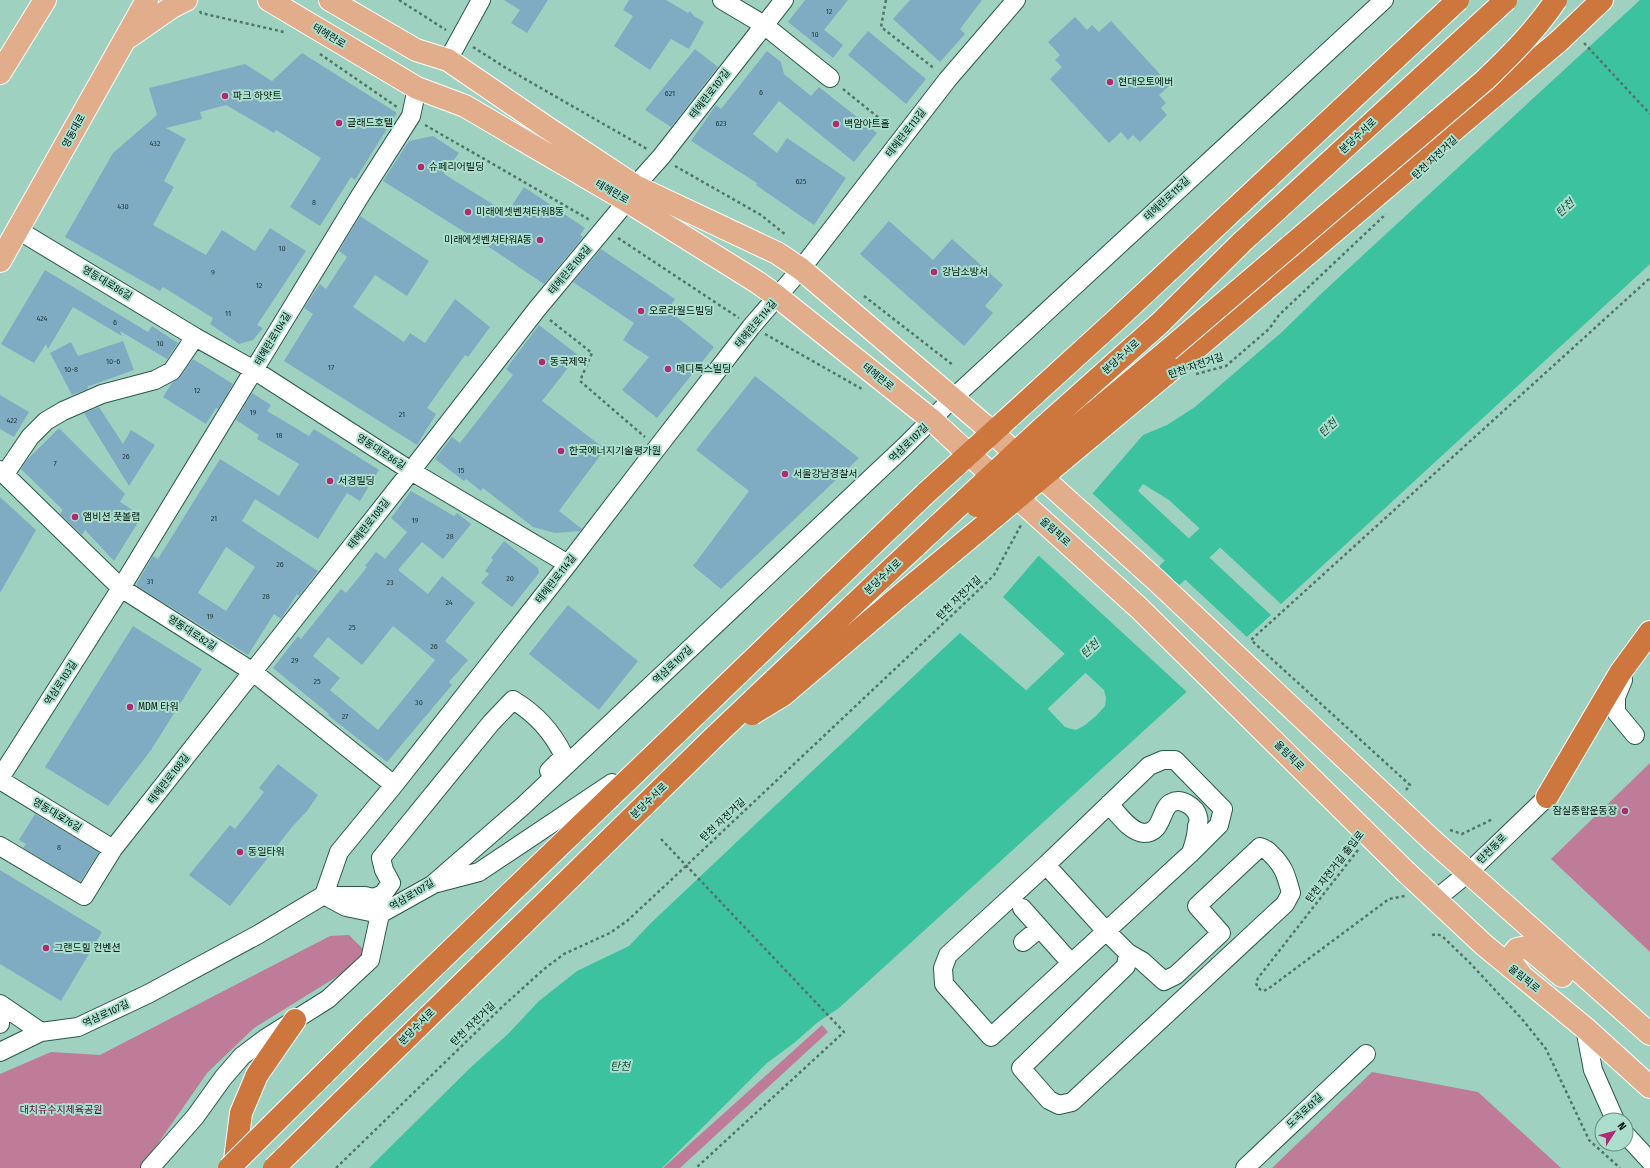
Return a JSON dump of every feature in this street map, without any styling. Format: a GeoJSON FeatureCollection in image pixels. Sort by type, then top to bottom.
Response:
{"type":"FeatureCollection","features":[{"type":"Feature","properties":{"kind":"highway"},"geometry":{"type":"LineString","coordinates":[[229,1168],[367,1031],[925,494],[1116,320],[1458,0]]}},
{"type":"Feature","properties":{"kind":"highway","name":"분당수서로"},"geometry":{"type":"LineString","coordinates":[[274,1168],[712,739],[889,571],[1034,436],[1160,322],[1242,242],[1506,0]]}},
{"type":"Feature","properties":{"kind":"highway"},"geometry":{"type":"LineString","coordinates":[[889,571],[1019,475],[1166,352],[1485,80],[1516,49],[1543,18],[1556,0]]}},
{"type":"Feature","properties":{"kind":"highway"},"geometry":{"type":"LineString","coordinates":[[712,739],[783,695],[896,598],[1190,355],[1536,60],[1602,0]]}},
{"type":"Feature","properties":{"kind":"highway"},"geometry":{"type":"LineString","coordinates":[[1547,797],[1620,673],[1650,632]]}},
{"type":"Feature","properties":{"kind":"highway"},"geometry":{"type":"LineString","coordinates":[[234,1168],[241,1113],[257,1074],[295,1020]]}},
{"type":"Feature","properties":{"kind":"main road"},"geometry":{"type":"LineString","coordinates":[[0,73],[45,0]]}},
{"type":"Feature","properties":{"kind":"main road","name":"영동대로"},"geometry":{"type":"LineString","coordinates":[[0,262],[147,0]]}},
{"type":"Feature","properties":{"kind":"main road","name":"테헤란로"},"geometry":{"type":"LineString","coordinates":[[269,0],[417,88],[464,106],[630,193],[777,254],[801,269],[952,399]]}},
{"type":"Feature","properties":{"kind":"main road","name":"테헤란로"},"geometry":{"type":"LineString","coordinates":[[330,0],[416,50],[448,60],[630,193],[778,297],[932,420]]}},
{"type":"Feature","properties":{"kind":"main road"},"geometry":{"type":"LineString","coordinates":[[126,39],[172,8],[192,3]]}},
{"type":"Feature","properties":{"kind":"main road"},"geometry":{"type":"LineString","coordinates":[[952,399],[984,425],[1438,834],[1468,873],[1650,1034]]}},
{"type":"Feature","properties":{"kind":"main road","name":"올림픽로"},"geometry":{"type":"LineString","coordinates":[[932,420],[1139,608],[1406,872],[1484,945],[1585,1028],[1650,1087]]}},
{"type":"Feature","properties":{"kind":"main road"},"geometry":{"type":"LineString","coordinates":[[1525,980],[1511,962],[1513,954],[1517,949],[1527,948],[1567,980],[1600,990]]}},
{"type":"Feature","properties":{"kind":"street"},"geometry":{"type":"LineString","coordinates":[[448,60],[481,0]]}},
{"type":"Feature","properties":{"kind":"street"},"geometry":{"type":"LineString","coordinates":[[722,0],[764,25],[830,78]]}},
{"type":"Feature","properties":{"kind":"street","name":"테헤란로107길"},"geometry":{"type":"LineString","coordinates":[[630,193],[661,157],[784,0]]}},
{"type":"Feature","properties":{"kind":"street","name":"테헤란로113길"},"geometry":{"type":"LineString","coordinates":[[801,269],[948,79],[1016,0]]}},
{"type":"Feature","properties":{"kind":"street","name":"테헤란로115길"},"geometry":{"type":"LineString","coordinates":[[952,399],[1384,0]]}},
{"type":"Feature","properties":{"kind":"street","name":"테헤란로104길"},"geometry":{"type":"LineString","coordinates":[[121,588],[360,196],[411,116],[417,88]]}},
{"type":"Feature","properties":{"kind":"street","name":"테헤란로108길"},"geometry":{"type":"LineString","coordinates":[[0,846],[84,896],[113,849],[537,310],[604,228],[630,193]]}},
{"type":"Feature","properties":{"kind":"street","name":"영동대로86길"},"geometry":{"type":"LineString","coordinates":[[18,230],[254,370],[411,471],[568,564]]}},
{"type":"Feature","properties":{"kind":"street","name":"테헤란로114길"},"geometry":{"type":"LineString","coordinates":[[324,895],[339,852],[394,785],[568,564],[751,326],[801,269]]}},
{"type":"Feature","properties":{"kind":"street"},"geometry":{"type":"LineString","coordinates":[[2,472],[30,437],[46,421],[63,411],[102,394],[155,380],[167,374],[172,371],[195,336]]}},
{"type":"Feature","properties":{"kind":"street","name":"역삼로107길"},"geometry":{"type":"LineString","coordinates":[[0,1052],[41,1032],[78,1027],[148,994],[259,934],[324,895],[346,907],[380,914],[432,885],[537,793],[932,420],[952,399]]}},
{"type":"Feature","properties":{"kind":"street","name":"영동대로82길"},"geometry":{"type":"LineString","coordinates":[[2,472],[121,588],[252,672],[394,785]]}},
{"type":"Feature","properties":{"kind":"street","name":"역삼로103길"},"geometry":{"type":"LineString","coordinates":[[0,779],[121,588]]}},
{"type":"Feature","properties":{"kind":"street"},"geometry":{"type":"LineString","coordinates":[[1635,735],[1616,712],[1616,697],[1625,677],[1650,642]]}},
{"type":"Feature","properties":{"kind":"street"},"geometry":{"type":"LineString","coordinates":[[383,894],[391,883],[384,870],[381,858],[491,723],[513,700],[529,709],[558,743],[564,756],[546,775],[537,793]]}},
{"type":"Feature","properties":{"kind":"street"},"geometry":{"type":"LineString","coordinates":[[1163,760],[1175,760],[1223,809],[1220,825],[1191,853],[991,1037],[944,984],[943,968],[948,955],[1046,865],[1149,766],[1163,760]]}},
{"type":"Feature","properties":{"kind":"street","name":"영동대로76길"},"geometry":{"type":"LineString","coordinates":[[0,779],[113,849]]}},
{"type":"Feature","properties":{"kind":"street"},"geometry":{"type":"LineString","coordinates":[[324,895],[365,896],[374,898],[383,894],[432,885],[479,872],[612,783]]}},
{"type":"Feature","properties":{"kind":"street","name":"탄천동로"},"geometry":{"type":"LineString","coordinates":[[1436,899],[1468,873],[1547,797]]}},
{"type":"Feature","properties":{"kind":"street"},"geometry":{"type":"LineString","coordinates":[[1109,804],[1132,828],[1144,833],[1154,829],[1161,822],[1166,808],[1172,802],[1179,801],[1192,806],[1198,817],[1197,836],[1191,853]]}},
{"type":"Feature","properties":{"kind":"street"},"geometry":{"type":"LineString","coordinates":[[1046,865],[1128,953],[1142,961],[1164,981],[1176,974],[1220,933],[1197,906],[1260,847],[1264,848],[1279,861],[1285,870],[1291,893],[1285,904],[1072,1102],[1059,1105],[1049,1100],[1021,1068],[1126,966],[1128,953]]}},
{"type":"Feature","properties":{"kind":"street"},"geometry":{"type":"LineString","coordinates":[[1022,908],[1071,963]]}},
{"type":"Feature","properties":{"kind":"street","name":"역삼로107길"},"geometry":{"type":"LineString","coordinates":[[150,1168],[195,1118],[223,1078],[242,1056],[328,999],[370,960],[380,914]]}},
{"type":"Feature","properties":{"kind":"street"},"geometry":{"type":"LineString","coordinates":[[1023,942],[1040,928]]}},
{"type":"Feature","properties":{"kind":"street"},"geometry":{"type":"LineString","coordinates":[[0,1004],[41,1032]]}},
{"type":"Feature","properties":{"kind":"street"},"geometry":{"type":"LineString","coordinates":[[0,1013],[0,1024]]}},
{"type":"Feature","properties":{"kind":"street"},"geometry":{"type":"LineString","coordinates":[[1628,1015],[1650,1025]]}},
{"type":"Feature","properties":{"kind":"street"},"geometry":{"type":"LineString","coordinates":[[1585,1028],[1593,1070],[1611,1112]]}},
{"type":"Feature","properties":{"kind":"street","name":"도곡로61길"},"geometry":{"type":"LineString","coordinates":[[1245,1168],[1366,1054]]}},
{"type":"Feature","properties":{"kind":"street"},"geometry":{"type":"LineString","coordinates":[[1634,1144],[1650,1161]]}},
{"type":"Feature","properties":{"kind":"path"},"geometry":{"type":"LineString","coordinates":[[399,0],[506,68],[761,215],[789,237]]}},
{"type":"Feature","properties":{"kind":"path"},"geometry":{"type":"LineString","coordinates":[[886,0],[881,27],[948,79]]}},
{"type":"Feature","properties":{"kind":"path"},"geometry":{"type":"LineString","coordinates":[[192,3],[201,13],[290,33]]}},
{"type":"Feature","properties":{"kind":"path"},"geometry":{"type":"LineString","coordinates":[[1583,42],[1650,114]]}},
{"type":"Feature","properties":{"kind":"path"},"geometry":{"type":"LineString","coordinates":[[315,51],[411,116],[604,228],[751,326],[866,392]]}},
{"type":"Feature","properties":{"kind":"path"},"geometry":{"type":"LineString","coordinates":[[830,78],[902,138]]}},
{"type":"Feature","properties":{"kind":"path","name":"탄천 자전거길"},"geometry":{"type":"LineString","coordinates":[[1193,375],[1226,366],[1269,329],[1279,315],[1388,212]]}},
{"type":"Feature","properties":{"kind":"path"},"geometry":{"type":"LineString","coordinates":[[1405,791],[1410,785],[1252,640],[1650,278]]}},
{"type":"Feature","properties":{"kind":"path"},"geometry":{"type":"LineString","coordinates":[[860,293],[953,365]]}},
{"type":"Feature","properties":{"kind":"path"},"geometry":{"type":"LineString","coordinates":[[537,310],[592,352],[580,381],[657,448]]}},
{"type":"Feature","properties":{"kind":"path","name":"탄천 자전거길"},"geometry":{"type":"LineString","coordinates":[[336,1168],[502,1007],[544,969],[564,954],[610,933],[626,921],[686,866],[994,575],[1022,522]]}},
{"type":"Feature","properties":{"kind":"path"},"geometry":{"type":"LineString","coordinates":[[1438,834],[1462,834],[1493,819]]}},
{"type":"Feature","properties":{"kind":"path"},"geometry":{"type":"LineString","coordinates":[[661,839],[844,1032],[696,1168]]}},
{"type":"Feature","properties":{"kind":"path","name":"탄천 자전거길 출입로"},"geometry":{"type":"LineString","coordinates":[[1361,847],[1258,978],[1256,983],[1258,988],[1263,991],[1268,989],[1389,899],[1407,896]]}},
{"type":"Feature","properties":{"kind":"path"},"geometry":{"type":"LineString","coordinates":[[1432,935],[1437,934],[1442,936],[1469,962],[1522,1020],[1546,1049],[1589,1140],[1620,1168]]}},
{"type":"Feature","properties":{"kind":"green space","name":"잠실종합운동장"},"geometry":{"type":"Polygon","coordinates":[[[1650,763],[1650,952],[1551,859],[1650,763]]]}},
{"type":"Feature","properties":{"kind":"green space","name":"대치유수지체육공원"},"geometry":{"type":"Polygon","coordinates":[[[349,935],[364,950],[359,963],[254,1028],[207,1073],[141,1168],[0,1168],[0,1074],[51,1052],[100,1055],[330,936],[349,935]]]}},
{"type":"Feature","properties":{"kind":"green space"},"geometry":{"type":"Polygon","coordinates":[[[822,1025],[828,1032],[680,1168],[663,1168],[822,1025]]]}},
{"type":"Feature","properties":{"kind":"green space"},"geometry":{"type":"Polygon","coordinates":[[[1372,1072],[1478,1092],[1561,1168],[1272,1168],[1372,1072]]]}},
{"type":"Feature","properties":{"kind":"water","name":"탄천"},"geometry":{"type":"Polygon","coordinates":[[[1640,0],[1650,0],[1650,264],[1281,604],[1169,500],[1143,484],[1138,491],[1271,615],[839,1008],[818,1022],[794,1043],[767,1063],[662,1168],[369,1168],[470,1068],[508,1034],[539,1001],[577,971],[629,946],[651,923],[762,818],[960,633],[1049,710],[1065,727],[1076,730],[1096,716],[1105,706],[1106,698],[1104,690],[1003,597],[1143,435],[1167,425],[1195,407],[1282,332],[1323,292],[1640,0]]]}},
{"type":"Feature","properties":{"kind":"pier"},"geometry":{"type":"Polygon","coordinates":[[[1091,492],[1248,638],[1188,693],[1037,554],[1091,492]]]}},
{"type":"Feature","properties":{"kind":"building"},"geometry":{"type":"Polygon","coordinates":[[[504,0],[548,0],[527,33],[511,23],[520,10],[504,0]]]}},
{"type":"Feature","properties":{"kind":"building"},"geometry":{"type":"Polygon","coordinates":[[[629,0],[666,0],[688,13],[690,11],[694,16],[704,22],[689,49],[671,39],[650,70],[614,46],[633,16],[623,10],[629,0]]]}},
{"type":"Feature","properties":{"kind":"building"},"geometry":{"type":"Polygon","coordinates":[[[805,0],[848,0],[824,30],[843,45],[833,58],[788,22],[805,0]]]}},
{"type":"Feature","properties":{"kind":"building"},"geometry":{"type":"Polygon","coordinates":[[[910,0],[982,0],[960,29],[965,34],[940,62],[893,19],[910,0]]]}},
{"type":"Feature","properties":{"kind":"building","name":"현대오토에버"},"geometry":{"type":"Polygon","coordinates":[[[1075,17],[1087,30],[1092,25],[1099,32],[1111,21],[1170,85],[1159,95],[1166,103],[1161,108],[1167,115],[1140,142],[1133,135],[1128,140],[1121,132],[1109,143],[1050,79],[1062,67],[1055,60],[1060,55],[1048,42],[1075,17]]]}},
{"type":"Feature","properties":{"kind":"building","name":"백암아트홀"},"geometry":{"type":"Polygon","coordinates":[[[868,31],[926,79],[906,104],[848,55],[868,31]]]}},
{"type":"Feature","properties":{"kind":"building"},"geometry":{"type":"Polygon","coordinates":[[[695,49],[718,67],[671,127],[645,110],[695,49]]]}},
{"type":"Feature","properties":{"kind":"building"},"geometry":{"type":"Polygon","coordinates":[[[767,51],[781,62],[784,74],[811,96],[819,87],[877,133],[854,162],[779,101],[753,134],[777,153],[787,138],[846,178],[814,225],[756,185],[757,183],[691,141],[716,105],[721,109],[767,51]]]}},
{"type":"Feature","properties":{"kind":"building"},"geometry":{"type":"Polygon","coordinates":[[[302,53],[397,113],[355,180],[351,177],[320,226],[290,207],[321,158],[276,130],[274,133],[226,105],[200,112],[202,119],[166,128],[186,139],[164,181],[174,187],[153,225],[206,255],[222,230],[255,251],[270,228],[306,251],[257,325],[263,328],[253,340],[239,344],[210,324],[213,318],[163,287],[160,291],[65,237],[113,153],[157,115],[149,88],[245,64],[272,81],[302,53]]]}},
{"type":"Feature","properties":{"kind":"building"},"geometry":{"type":"Polygon","coordinates":[[[433,136],[459,153],[444,174],[507,213],[524,187],[585,228],[580,235],[583,237],[544,284],[495,251],[383,181],[409,141],[433,136]]]}},
{"type":"Feature","properties":{"kind":"building"},"geometry":{"type":"Polygon","coordinates":[[[360,216],[429,261],[407,296],[375,275],[353,307],[404,342],[410,333],[425,343],[455,299],[490,327],[468,357],[465,355],[427,408],[436,414],[417,445],[284,361],[313,314],[304,308],[320,284],[326,289],[347,257],[339,251],[360,216]]]}},
{"type":"Feature","properties":{"kind":"building","name":"강남소방서"},"geometry":{"type":"Polygon","coordinates":[[[889,221],[933,260],[952,239],[1003,285],[985,306],[993,313],[964,346],[860,254],[889,221]]]}},
{"type":"Feature","properties":{"kind":"building"},"geometry":{"type":"Polygon","coordinates":[[[601,249],[675,299],[668,310],[714,347],[657,418],[622,390],[649,357],[623,340],[634,323],[573,282],[601,249]]]}},
{"type":"Feature","properties":{"kind":"building"},"geometry":{"type":"Polygon","coordinates":[[[45,270],[148,332],[152,326],[178,343],[167,359],[120,331],[122,336],[73,307],[48,349],[46,344],[34,363],[1,344],[45,270]]]}},
{"type":"Feature","properties":{"kind":"building"},"geometry":{"type":"Polygon","coordinates":[[[539,325],[578,355],[542,401],[605,449],[559,511],[582,529],[580,531],[555,533],[533,527],[483,488],[481,491],[466,479],[464,481],[435,459],[452,437],[460,443],[513,375],[506,369],[539,325]]]}},
{"type":"Feature","properties":{"kind":"building"},"geometry":{"type":"Polygon","coordinates":[[[123,341],[134,370],[87,387],[88,389],[72,395],[50,353],[71,342],[78,356],[123,341]]]}},
{"type":"Feature","properties":{"kind":"building"},"geometry":{"type":"Polygon","coordinates":[[[193,359],[233,384],[218,409],[216,408],[206,424],[163,397],[172,383],[180,377],[193,359]]]}},
{"type":"Feature","properties":{"kind":"building","name":"서울강남경찰서"},"geometry":{"type":"Polygon","coordinates":[[[755,376],[859,458],[721,589],[693,566],[749,491],[696,450],[755,376]]]}},
{"type":"Feature","properties":{"kind":"building"},"geometry":{"type":"Polygon","coordinates":[[[252,393],[271,405],[267,411],[309,436],[314,429],[379,470],[360,501],[347,493],[318,539],[255,499],[242,521],[318,571],[299,596],[297,594],[281,619],[274,614],[248,655],[137,586],[137,583],[153,556],[158,559],[220,459],[279,496],[299,464],[257,439],[259,435],[236,420],[252,393]],[[226,547],[198,593],[226,611],[255,567],[226,547]]]}},
{"type":"Feature","properties":{"kind":"building"},"geometry":{"type":"Polygon","coordinates":[[[0,395],[29,412],[14,437],[0,429],[0,395]]]}},
{"type":"Feature","properties":{"kind":"building"},"geometry":{"type":"Polygon","coordinates":[[[99,407],[123,444],[131,430],[155,445],[129,486],[84,413],[99,407]]]}},
{"type":"Feature","properties":{"kind":"building"},"geometry":{"type":"Polygon","coordinates":[[[59,428],[125,494],[120,502],[142,516],[114,561],[85,530],[82,535],[60,514],[63,510],[21,469],[27,460],[59,428]]]}},
{"type":"Feature","properties":{"kind":"building"},"geometry":{"type":"Polygon","coordinates":[[[411,491],[454,516],[457,513],[471,524],[443,559],[422,542],[398,570],[428,594],[442,576],[475,603],[445,641],[468,660],[449,682],[452,685],[387,762],[328,715],[329,714],[273,668],[298,636],[301,639],[341,589],[346,593],[367,567],[365,566],[376,552],[385,559],[407,532],[391,518],[411,491]],[[393,626],[362,665],[328,637],[313,656],[340,678],[330,690],[378,730],[435,660],[393,626]]]}},
{"type":"Feature","properties":{"kind":"building"},"geometry":{"type":"Polygon","coordinates":[[[0,497],[36,530],[0,593],[0,497]]]}},
{"type":"Feature","properties":{"kind":"building"},"geometry":{"type":"Polygon","coordinates":[[[504,541],[538,568],[539,573],[512,607],[481,583],[489,574],[485,571],[493,560],[491,558],[504,541]]]}},
{"type":"Feature","properties":{"kind":"building"},"geometry":{"type":"Polygon","coordinates":[[[568,605],[638,661],[599,710],[529,654],[568,605]]]}},
{"type":"Feature","properties":{"kind":"building","name":"MDM 타워"},"geometry":{"type":"Polygon","coordinates":[[[133,626],[202,669],[151,750],[108,806],[45,767],[133,626]]]}},
{"type":"Feature","properties":{"kind":"building","name":"동일타워"},"geometry":{"type":"Polygon","coordinates":[[[278,764],[318,795],[307,811],[292,827],[230,906],[189,875],[230,825],[235,829],[264,792],[259,788],[278,764]]]}},
{"type":"Feature","properties":{"kind":"building"},"geometry":{"type":"Polygon","coordinates":[[[35,814],[99,852],[80,882],[23,848],[26,844],[19,840],[35,814]]]}},
{"type":"Feature","properties":{"kind":"building","name":"그랜드힐 컨벤션"},"geometry":{"type":"Polygon","coordinates":[[[0,870],[102,932],[61,1001],[0,964],[0,870]]]}},
{"type":"Feature","properties":{"kind":"waterway","name":"탄천"},"geometry":{"type":"LineString","coordinates":[[1172,573],[1238,512]]}},
{"type":"Feature","properties":{"kind":"waterway","name":"탄천"},"geometry":{"type":"LineString","coordinates":[[1010,725],[1103,637]]}},
{"type":"Feature","properties":{"kind":"place","name":"현대오토에버"},"geometry":{"type":"Point","coordinates":[1110,82]}},
{"type":"Feature","properties":{"kind":"place","name":"파크 하얏트"},"geometry":{"type":"Point","coordinates":[225,96]}},
{"type":"Feature","properties":{"kind":"place","name":"글래드호텔"},"geometry":{"type":"Point","coordinates":[339,123]}},
{"type":"Feature","properties":{"kind":"place","name":"백암아트홀"},"geometry":{"type":"Point","coordinates":[836,124]}},
{"type":"Feature","properties":{"kind":"place","name":"슈페리어빌딩"},"geometry":{"type":"Point","coordinates":[421,167]}},
{"type":"Feature","properties":{"kind":"place","name":"미래에셋벤쳐타워B동"},"geometry":{"type":"Point","coordinates":[468,212]}},
{"type":"Feature","properties":{"kind":"place","name":"미래에셋벤쳐타워A동"},"geometry":{"type":"Point","coordinates":[540,240]}},
{"type":"Feature","properties":{"kind":"place","name":"강남소방서"},"geometry":{"type":"Point","coordinates":[934,272]}},
{"type":"Feature","properties":{"kind":"place","name":"오로라월드빌딩"},"geometry":{"type":"Point","coordinates":[641,311]}},
{"type":"Feature","properties":{"kind":"place","name":"동국제약"},"geometry":{"type":"Point","coordinates":[542,362]}},
{"type":"Feature","properties":{"kind":"place","name":"메디톡스빌딩"},"geometry":{"type":"Point","coordinates":[668,369]}},
{"type":"Feature","properties":{"kind":"place","name":"한국에너지기술평가원"},"geometry":{"type":"Point","coordinates":[561,451]}},
{"type":"Feature","properties":{"kind":"place","name":"서울강남경찰서"},"geometry":{"type":"Point","coordinates":[785,474]}},
{"type":"Feature","properties":{"kind":"place","name":"서경빌딩"},"geometry":{"type":"Point","coordinates":[330,481]}},
{"type":"Feature","properties":{"kind":"place","name":"앰비션 풋볼랩"},"geometry":{"type":"Point","coordinates":[75,517]}},
{"type":"Feature","properties":{"kind":"place","name":"MDM 타워"},"geometry":{"type":"Point","coordinates":[130,707]}},
{"type":"Feature","properties":{"kind":"place","name":"잠실종합운동장"},"geometry":{"type":"Point","coordinates":[1625,811]}},
{"type":"Feature","properties":{"kind":"place","name":"동일타워"},"geometry":{"type":"Point","coordinates":[240,852]}},
{"type":"Feature","properties":{"kind":"place","name":"그랜드힐 컨벤션"},"geometry":{"type":"Point","coordinates":[46,948]}}]}
